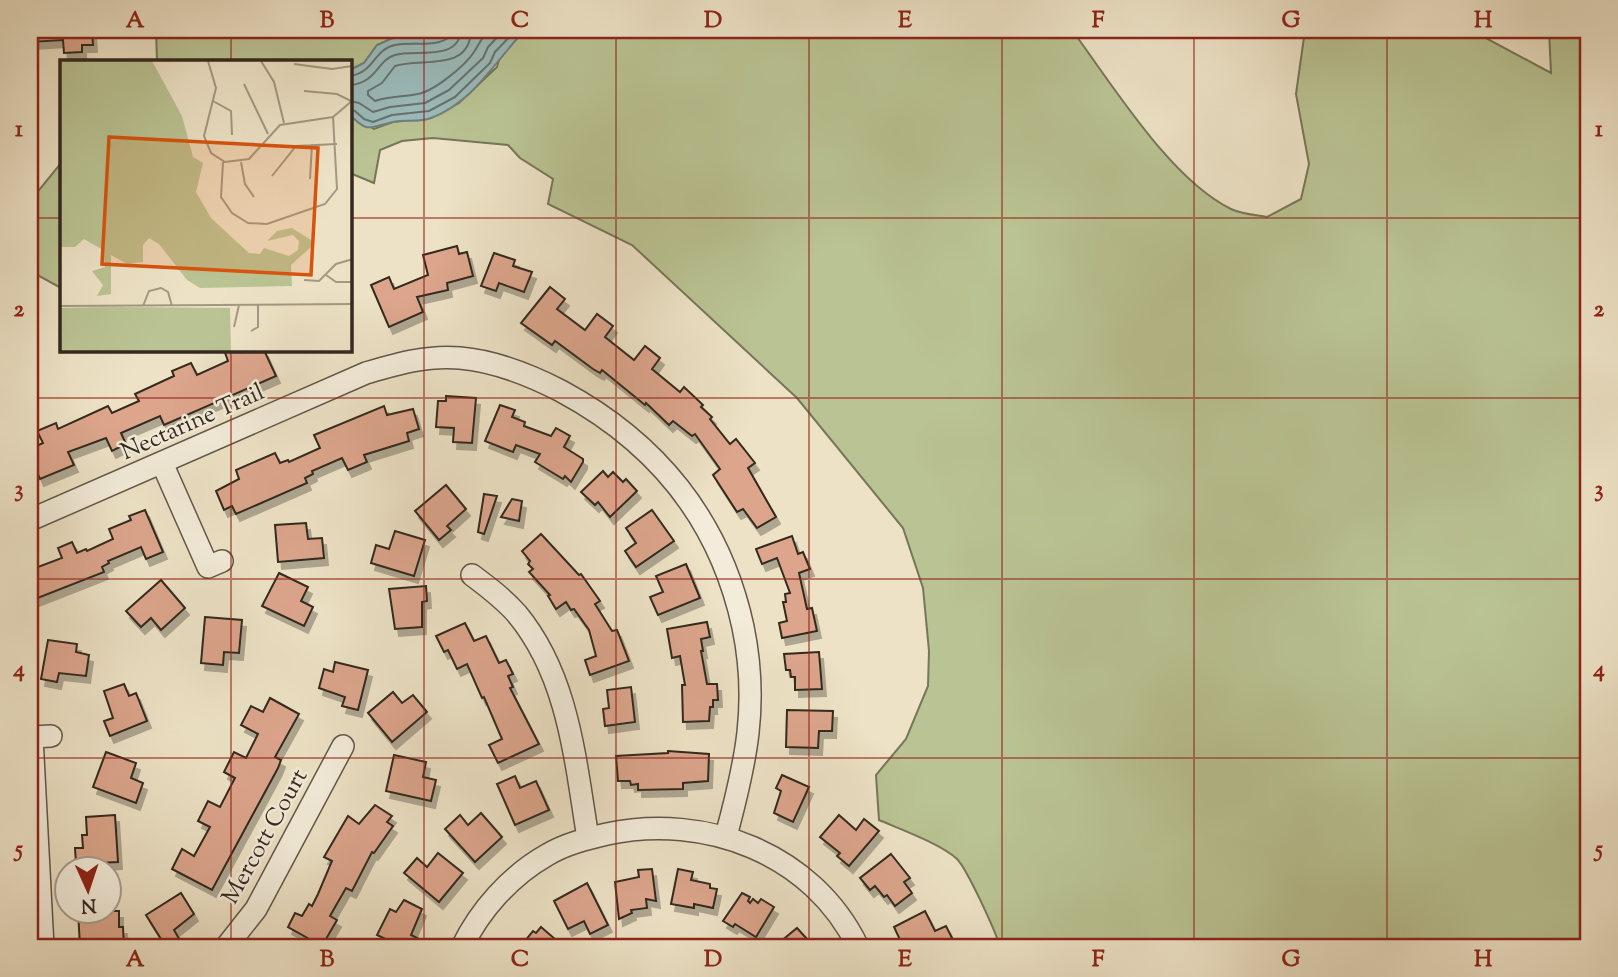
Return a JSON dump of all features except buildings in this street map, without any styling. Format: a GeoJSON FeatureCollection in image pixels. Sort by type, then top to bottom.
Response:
{"type":"FeatureCollection","features":[{"type":"Feature","properties":{"kind":"street","name":"Nectarine Trail"},"geometry":{"type":"LineString","coordinates":[[30,520],[366,373],[407,362],[431,358],[480,361],[511,369],[548,385],[615,423],[662,466],[697,512],[724,564],[743,629],[751,707],[744,770],[726,836]]}},
{"type":"Feature","properties":{"kind":"street"},"geometry":{"type":"LineString","coordinates":[[162,463],[208,567],[222,561]]}},
{"type":"Feature","properties":{"kind":"street"},"geometry":{"type":"LineString","coordinates":[[472,575],[504,600],[518,615],[550,668],[571,731],[588,838]]}},
{"type":"Feature","properties":{"kind":"street"},"geometry":{"type":"LineString","coordinates":[[43,947],[32,737],[51,736]]}},
{"type":"Feature","properties":{"kind":"street","name":"Mercott Court"},"geometry":{"type":"LineString","coordinates":[[226,947],[256,909],[343,746]]}},
{"type":"Feature","properties":{"kind":"street"},"geometry":{"type":"LineString","coordinates":[[462,947],[482,913],[515,878],[547,855],[588,838],[649,828],[681,828],[726,836],[775,858],[823,897],[842,920],[858,947]]}},
{"type":"Feature","properties":{"kind":"green space"},"geometry":{"type":"Polygon","coordinates":[[[156,30],[456,30],[433,36],[393,38],[377,45],[364,63],[352,69],[352,60],[157,60],[156,30]]]}},
{"type":"Feature","properties":{"kind":"green space"},"geometry":{"type":"Polygon","coordinates":[[[524,30],[1072,30],[1144,128],[1186,176],[1208,195],[1231,209],[1267,217],[1301,199],[1309,164],[1296,94],[1305,30],[1471,30],[1551,73],[1549,30],[1588,30],[1588,947],[1000,947],[981,901],[957,859],[931,842],[879,820],[876,775],[906,739],[928,686],[929,651],[923,588],[903,528],[797,398],[632,245],[548,204],[553,179],[520,158],[508,145],[433,138],[402,141],[380,150],[374,183],[352,174],[352,116],[374,129],[393,122],[431,118],[459,103],[497,67],[500,56],[524,30]]]}},
{"type":"Feature","properties":{"kind":"green space"},"geometry":{"type":"Polygon","coordinates":[[[60,164],[60,287],[30,271],[30,201],[60,164]]]}},
{"type":"Feature","properties":{"kind":"water"},"geometry":{"type":"Polygon","coordinates":[[[456,30],[525,30],[483,80],[446,111],[416,121],[398,121],[370,127],[361,125],[352,117],[352,69],[364,63],[377,45],[393,38],[433,36],[456,30]]]}}]}
